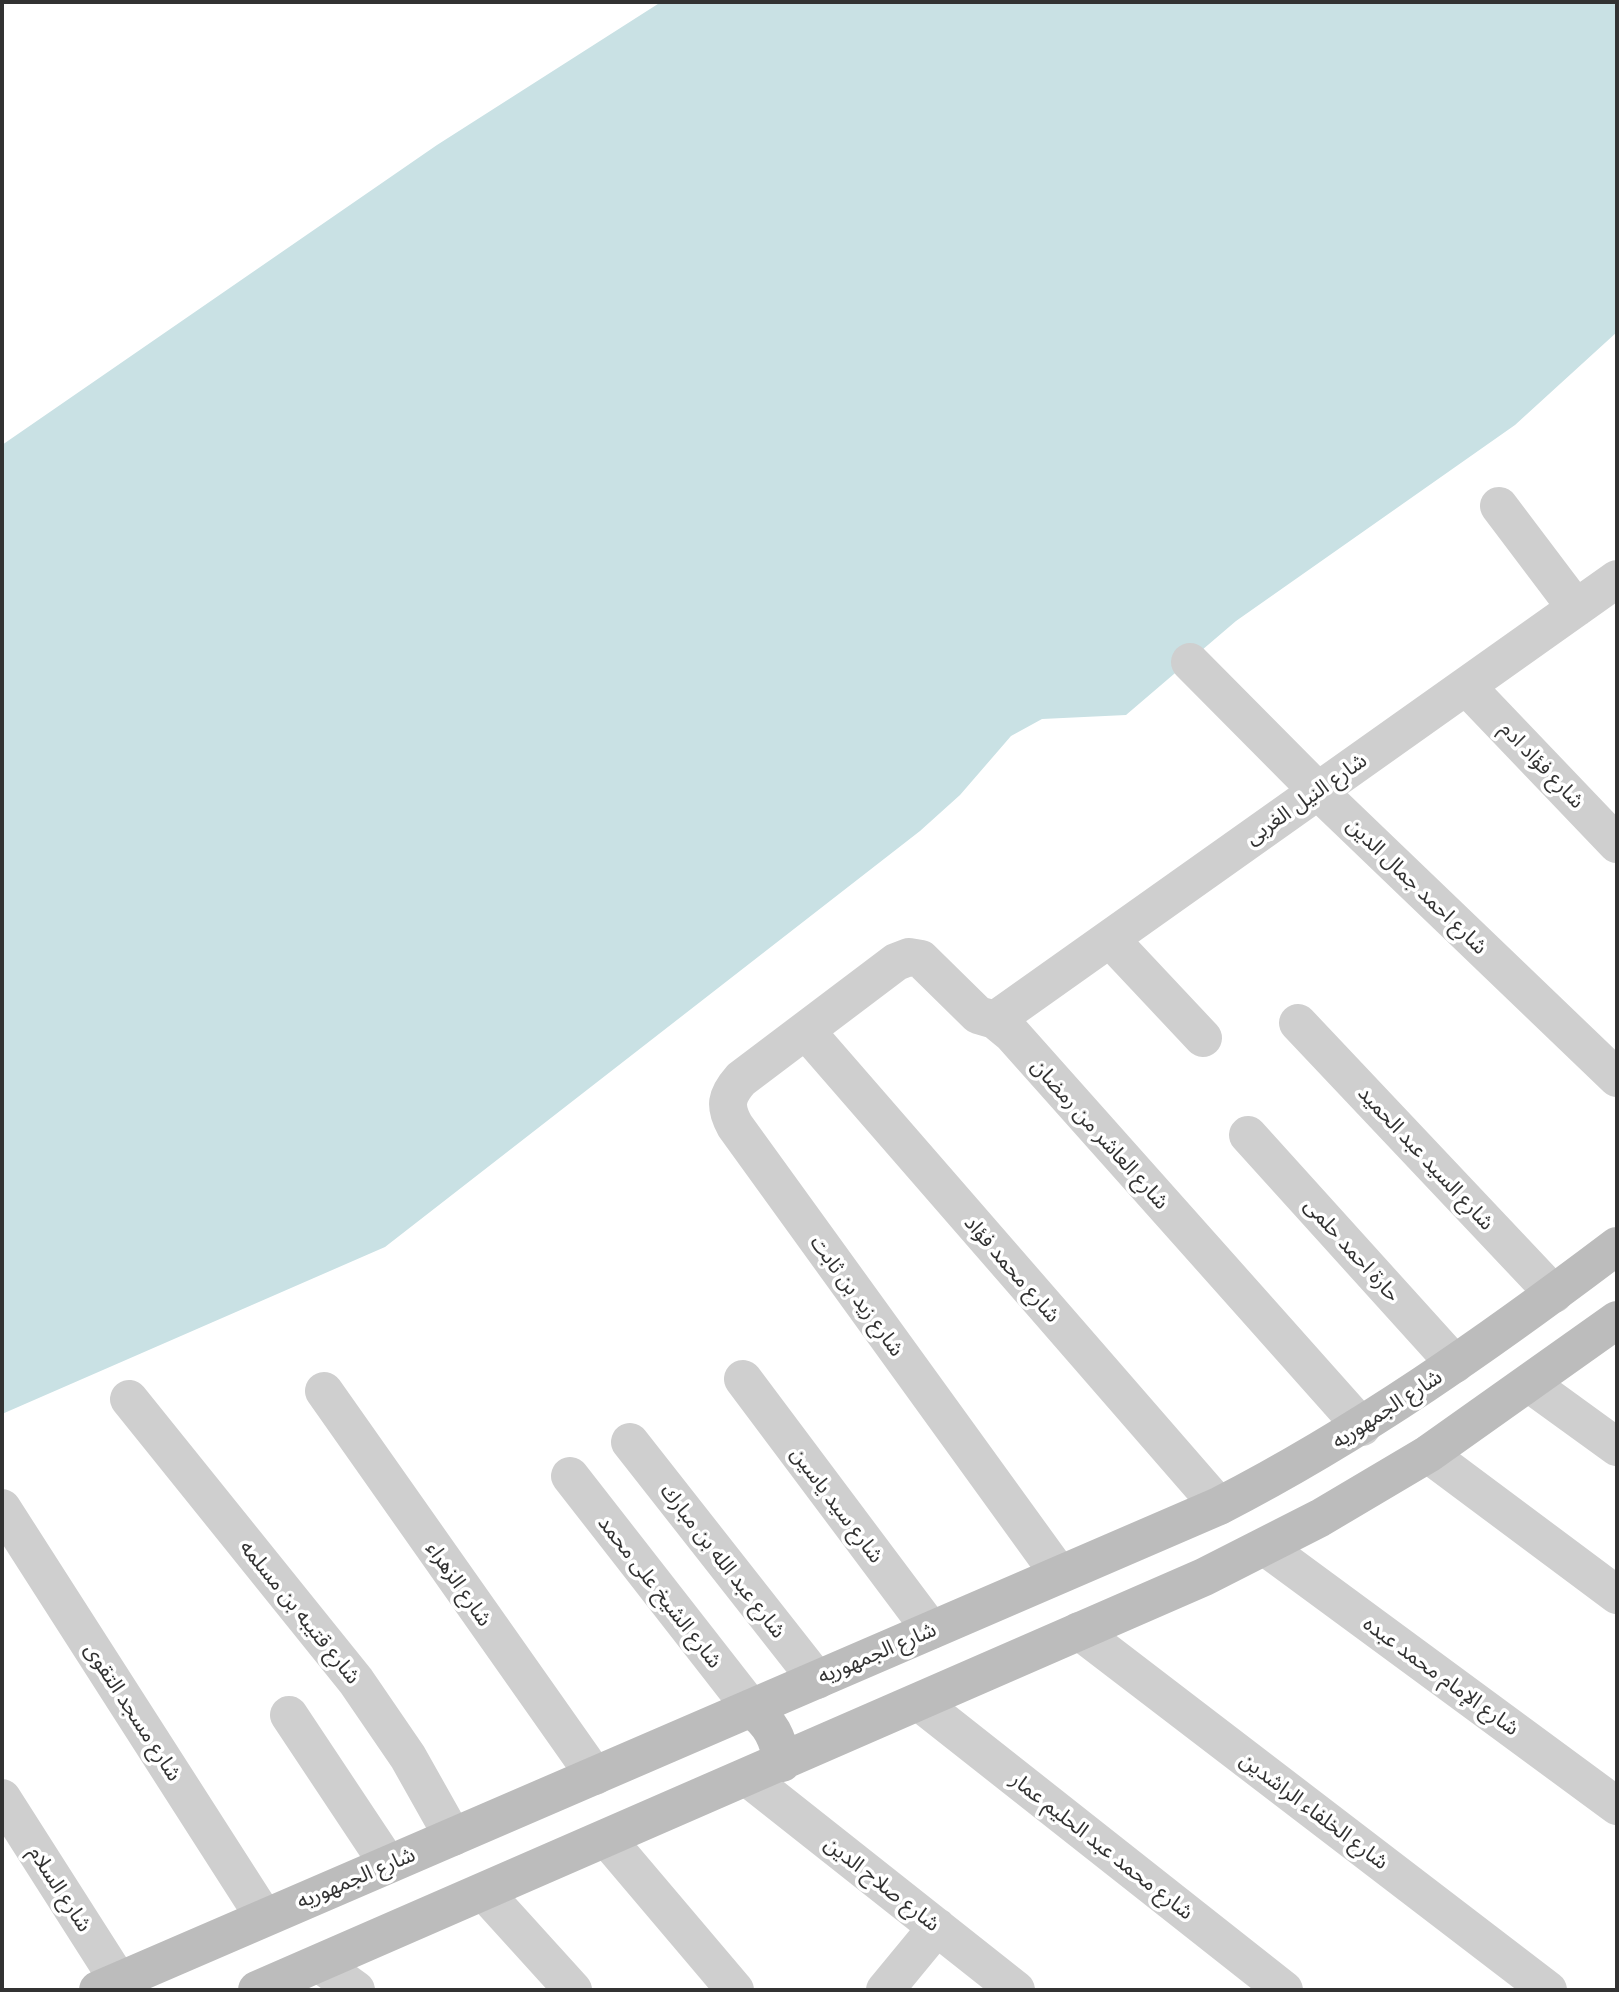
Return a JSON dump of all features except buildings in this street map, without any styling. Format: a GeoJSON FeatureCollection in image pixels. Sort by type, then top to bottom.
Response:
{"type":"FeatureCollection","features":[{"type":"Feature","properties":{"kind":"street"},"geometry":{"type":"LineString","coordinates":[[1499,506],[1602,597]]}},
{"type":"Feature","properties":{"kind":"street","name":"شارع النيل الغربى"},"geometry":{"type":"LineString","coordinates":[[995,1020],[1466,686],[1602,597]]}},
{"type":"Feature","properties":{"kind":"street","name":"شارع احمد جمال الدين"},"geometry":{"type":"LineString","coordinates":[[1190,662],[1318,791],[1617,1078]]}},
{"type":"Feature","properties":{"kind":"street","name":"شارع فؤاد ادم"},"geometry":{"type":"LineString","coordinates":[[1466,686],[1617,844]]}},
{"type":"Feature","properties":{"kind":"street"},"geometry":{"type":"LineString","coordinates":[[1110,939],[1203,1038]]}},
{"type":"Feature","properties":{"kind":"street","name":"شارع العاشر من رمضان"},"geometry":{"type":"LineString","coordinates":[[806,1031],[896,962],[909,957],[922,959],[978,1015],[995,1020],[1012,1034],[1362,1427]]}},
{"type":"Feature","properties":{"kind":"street","name":"شارع السيد عبد الحميد"},"geometry":{"type":"LineString","coordinates":[[1298,1023],[1553,1294]]}},
{"type":"Feature","properties":{"kind":"street","name":"شارع محمد فؤاد"},"geometry":{"type":"LineString","coordinates":[[806,1031],[1219,1506]]}},
{"type":"Feature","properties":{"kind":"street","name":"شارع زيد بن ثابت"},"geometry":{"type":"LineString","coordinates":[[806,1031],[741,1079],[729,1092],[726,1110],[734,1126],[1059,1574]]}},
{"type":"Feature","properties":{"kind":"street","name":"حارة احمد حلمى"},"geometry":{"type":"LineString","coordinates":[[1248,1135],[1455,1364]]}},
{"type":"Feature","properties":{"kind":"street","name":"شارع الجمهوريه"},"geometry":{"type":"LineString","coordinates":[[108,1985],[1219,1506],[1362,1427],[1455,1364],[1617,1246]]}},
{"type":"Feature","properties":{"kind":"street"},"geometry":{"type":"LineString","coordinates":[[257,1990],[735,1784],[1265,1547],[1428,1454],[1617,1320]]}},
{"type":"Feature","properties":{"kind":"street","name":"شارع سيد ياسين"},"geometry":{"type":"LineString","coordinates":[[743,1379],[930,1630]]}},
{"type":"Feature","properties":{"kind":"street"},"geometry":{"type":"LineString","coordinates":[[1530,1384],[1617,1447]]}},
{"type":"Feature","properties":{"kind":"street","name":"شارع الزهراء"},"geometry":{"type":"LineString","coordinates":[[324,1391],[594,1776]]}},
{"type":"Feature","properties":{"kind":"street","name":"شارع قتيبه بن مسلمه"},"geometry":{"type":"LineString","coordinates":[[129,1399],[356,1681],[408,1757],[453,1837]]}},
{"type":"Feature","properties":{"kind":"street","name":"شارع عبد الله بن مبارك"},"geometry":{"type":"LineString","coordinates":[[630,1442],[817,1679]]}},
{"type":"Feature","properties":{"kind":"street"},"geometry":{"type":"LineString","coordinates":[[1428,1454],[1617,1595]]}},
{"type":"Feature","properties":{"kind":"street","name":"شارع الشيخ على محمد"},"geometry":{"type":"LineString","coordinates":[[570,1476],[751,1708]]}},
{"type":"Feature","properties":{"kind":"street","name":"شارع مسجد التقوى"},"geometry":{"type":"LineString","coordinates":[[2,1508],[264,1917]]}},
{"type":"Feature","properties":{"kind":"street","name":"شارع الإمام محمد عبده"},"geometry":{"type":"LineString","coordinates":[[1265,1547],[1617,1806]]}},
{"type":"Feature","properties":{"kind":"street","name":"شارع الخلفاء الراشدين"},"geometry":{"type":"LineString","coordinates":[[1079,1631],[1548,1990]]}},
{"type":"Feature","properties":{"kind":"street","name":"شارع محمد عبد الحليم عمار"},"geometry":{"type":"LineString","coordinates":[[919,1702],[1284,1990]]}},
{"type":"Feature","properties":{"kind":"street"},"geometry":{"type":"LineString","coordinates":[[751,1708],[768,1722],[779,1741],[782,1763]]}},
{"type":"Feature","properties":{"kind":"street"},"geometry":{"type":"LineString","coordinates":[[289,1715],[388,1864]]}},
{"type":"Feature","properties":{"kind":"street"},"geometry":{"type":"LineString","coordinates":[[694,1733],[696,1755],[705,1775],[735,1784]]}},
{"type":"Feature","properties":{"kind":"street","name":"شارع صلاح الدين"},"geometry":{"type":"LineString","coordinates":[[735,1784],[937,1927],[1016,1990]]}},
{"type":"Feature","properties":{"kind":"street","name":"شارع السلام"},"geometry":{"type":"LineString","coordinates":[[2,1798],[108,1985]]}},
{"type":"Feature","properties":{"kind":"street"},"geometry":{"type":"LineString","coordinates":[[607,1839],[735,1990]]}},
{"type":"Feature","properties":{"kind":"street"},"geometry":{"type":"LineString","coordinates":[[485,1893],[573,1990]]}},
{"type":"Feature","properties":{"kind":"street"},"geometry":{"type":"LineString","coordinates":[[885,1990],[937,1927]]}},
{"type":"Feature","properties":{"kind":"street"},"geometry":{"type":"LineString","coordinates":[[320,1964],[356,1990]]}},
{"type":"Feature","properties":{"kind":"water"},"geometry":{"type":"Polygon","coordinates":[[[661,2],[1617,2],[1617,332],[1515,425],[1236,621],[1126,715],[1042,719],[1011,736],[960,795],[920,831],[385,1247],[2,1414],[2,445],[437,145],[661,2]]]}}]}
